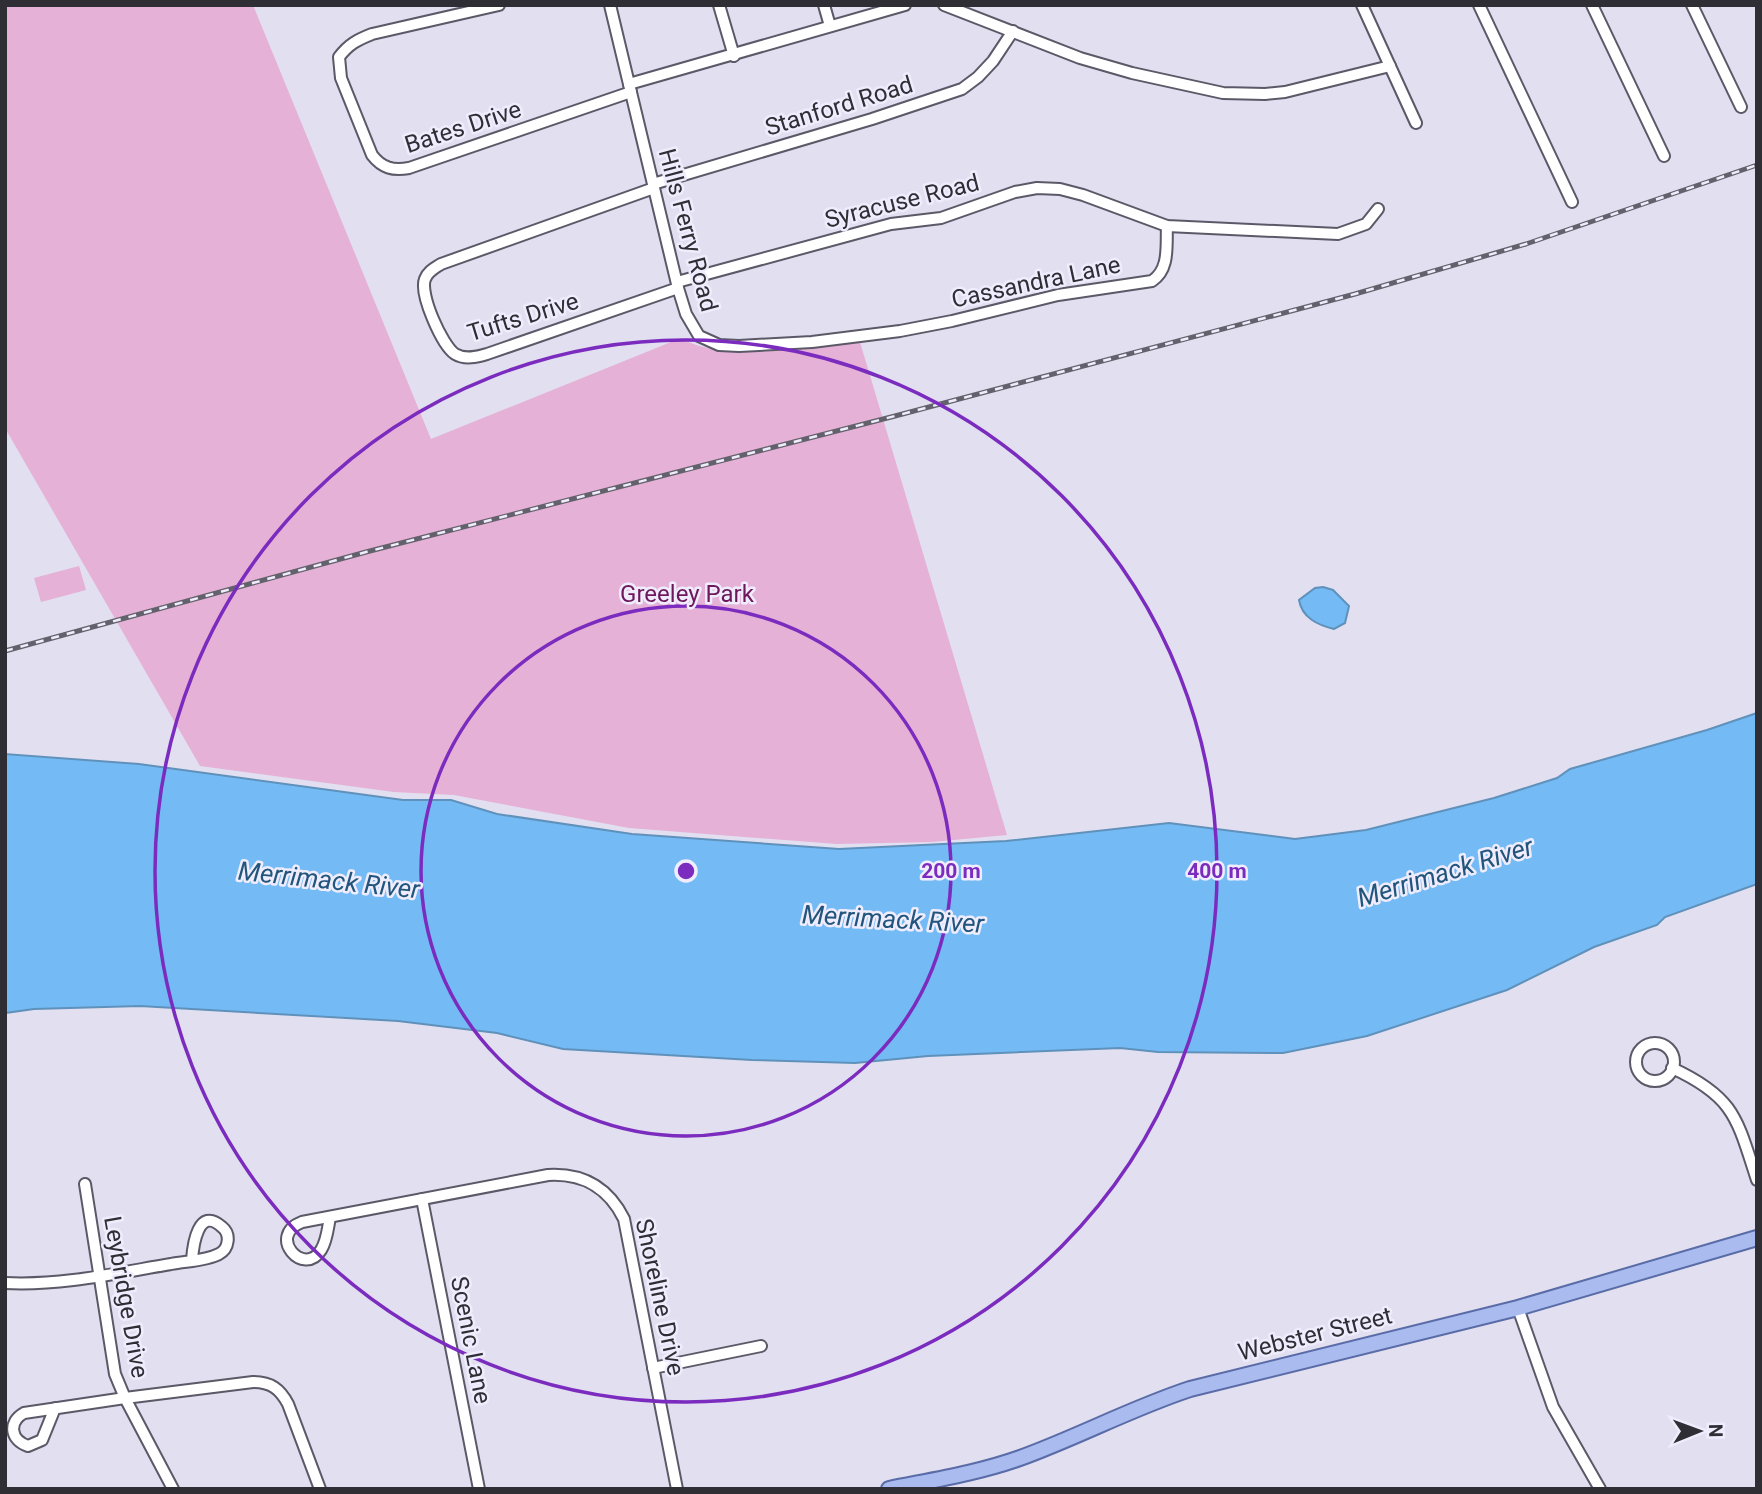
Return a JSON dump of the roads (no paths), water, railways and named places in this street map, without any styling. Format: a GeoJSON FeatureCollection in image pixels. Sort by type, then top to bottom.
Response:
{"type":"FeatureCollection","features":[{"type":"Feature","properties":{"kind":"main road","name":"Webster Street"},"geometry":{"type":"LineString","coordinates":[[889,1489],[988,1468],[1017,1459],[1190,1389],[1518,1308],[1757,1238]]}},
{"type":"Feature","properties":{"kind":"street","name":"Bates Drive"},"geometry":{"type":"LineString","coordinates":[[499,5],[372,34],[353,41],[345,49],[340,57],[341,78],[372,155],[379,163],[398,170],[409,167],[630,88]]}},
{"type":"Feature","properties":{"kind":"street","name":"Hills Ferry Road"},"geometry":{"type":"LineString","coordinates":[[610,5],[678,285],[692,327],[699,336],[719,345],[770,345],[870,335]]}},
{"type":"Feature","properties":{"kind":"street"},"geometry":{"type":"LineString","coordinates":[[719,5],[734,56]]}},
{"type":"Feature","properties":{"kind":"street"},"geometry":{"type":"LineString","coordinates":[[824,5],[830,26]]}},
{"type":"Feature","properties":{"kind":"street"},"geometry":{"type":"LineString","coordinates":[[630,88],[905,5]]}},
{"type":"Feature","properties":{"kind":"street"},"geometry":{"type":"LineString","coordinates":[[944,5],[1093,61],[1144,76],[1223,93],[1285,92],[1390,66]]}},
{"type":"Feature","properties":{"kind":"street"},"geometry":{"type":"LineString","coordinates":[[1362,5],[1416,124]]}},
{"type":"Feature","properties":{"kind":"street"},"geometry":{"type":"LineString","coordinates":[[1479,5],[1572,202]]}},
{"type":"Feature","properties":{"kind":"street"},"geometry":{"type":"LineString","coordinates":[[1592,5],[1664,156]]}},
{"type":"Feature","properties":{"kind":"street"},"geometry":{"type":"LineString","coordinates":[[1692,5],[1741,107]]}},
{"type":"Feature","properties":{"kind":"street","name":"Stanford Road"},"geometry":{"type":"LineString","coordinates":[[653,186],[962,89],[993,61],[1013,32]]}},
{"type":"Feature","properties":{"kind":"street","name":"Tufts Drive"},"geometry":{"type":"LineString","coordinates":[[653,186],[441,264],[431,270],[425,279],[424,290],[442,338],[456,355],[467,358],[487,354],[678,285]]}},
{"type":"Feature","properties":{"kind":"street","name":"Syracuse Road"},"geometry":{"type":"LineString","coordinates":[[678,285],[891,224],[941,218],[1015,192],[1037,188],[1060,189],[1083,195],[1167,226],[1338,234],[1366,224],[1378,209]]}},
{"type":"Feature","properties":{"kind":"street","name":"Cassandra Lane"},"geometry":{"type":"LineString","coordinates":[[870,335],[952,321],[1058,295],[1152,281],[1160,276],[1165,266],[1167,226]]}},
{"type":"Feature","properties":{"kind":"street"},"geometry":{"type":"LineString","coordinates":[[1672,1068],[1702,1083],[1727,1105],[1737,1122],[1757,1180]]}},
{"type":"Feature","properties":{"kind":"street","name":"Shoreline Drive"},"geometry":{"type":"LineString","coordinates":[[330,1217],[323,1246],[317,1255],[305,1259],[290,1251],[287,1240],[291,1228],[302,1222],[548,1175],[576,1177],[589,1180],[600,1187],[614,1201],[624,1219],[677,1489]]}},
{"type":"Feature","properties":{"kind":"street","name":"Leybridge Drive"},"geometry":{"type":"LineString","coordinates":[[85,1184],[111,1358],[125,1398],[173,1489]]}},
{"type":"Feature","properties":{"kind":"street","name":"Scenic Lane"},"geometry":{"type":"LineString","coordinates":[[422,1199],[479,1489]]}},
{"type":"Feature","properties":{"kind":"street"},"geometry":{"type":"LineString","coordinates":[[5,1283],[99,1276],[192,1260]]}},
{"type":"Feature","properties":{"kind":"street"},"geometry":{"type":"LineString","coordinates":[[1518,1308],[1553,1407],[1600,1489]]}},
{"type":"Feature","properties":{"kind":"street"},"geometry":{"type":"LineString","coordinates":[[653,1368],[761,1346]]}},
{"type":"Feature","properties":{"kind":"street"},"geometry":{"type":"LineString","coordinates":[[55,1408],[253,1382],[270,1384],[283,1394],[288,1404],[320,1489]]}},
{"type":"Feature","properties":{"kind":"water"},"geometry":{"type":"Polygon","coordinates":[[[1315,588],[1333,590],[1349,606],[1345,623],[1334,629],[1307,616],[1299,600],[1315,588]]]}},
{"type":"Feature","properties":{"kind":"water","name":"Merrimack River"},"geometry":{"type":"Polygon","coordinates":[[[1757,713],[1757,884],[1665,917],[1657,925],[1594,947],[1507,990],[1367,1036],[1283,1053],[1158,1052],[1120,1048],[928,1056],[855,1063],[752,1060],[563,1049],[497,1033],[398,1021],[140,1006],[34,1009],[5,1013],[5,754],[139,764],[403,800],[451,800],[497,814],[632,834],[839,849],[1006,841],[1169,823],[1295,839],[1366,830],[1494,798],[1557,778],[1570,769],[1757,713]]]}},
{"type":"Feature","properties":{"kind":"railway"},"geometry":{"type":"LineString","coordinates":[[5,651],[366,552],[1355,294],[1526,244],[1757,165]]}},
{"type":"Feature","properties":{"kind":"park label","name":"Greeley Park"},"geometry":{"type":"Point","coordinates":[687,594]}}]}
